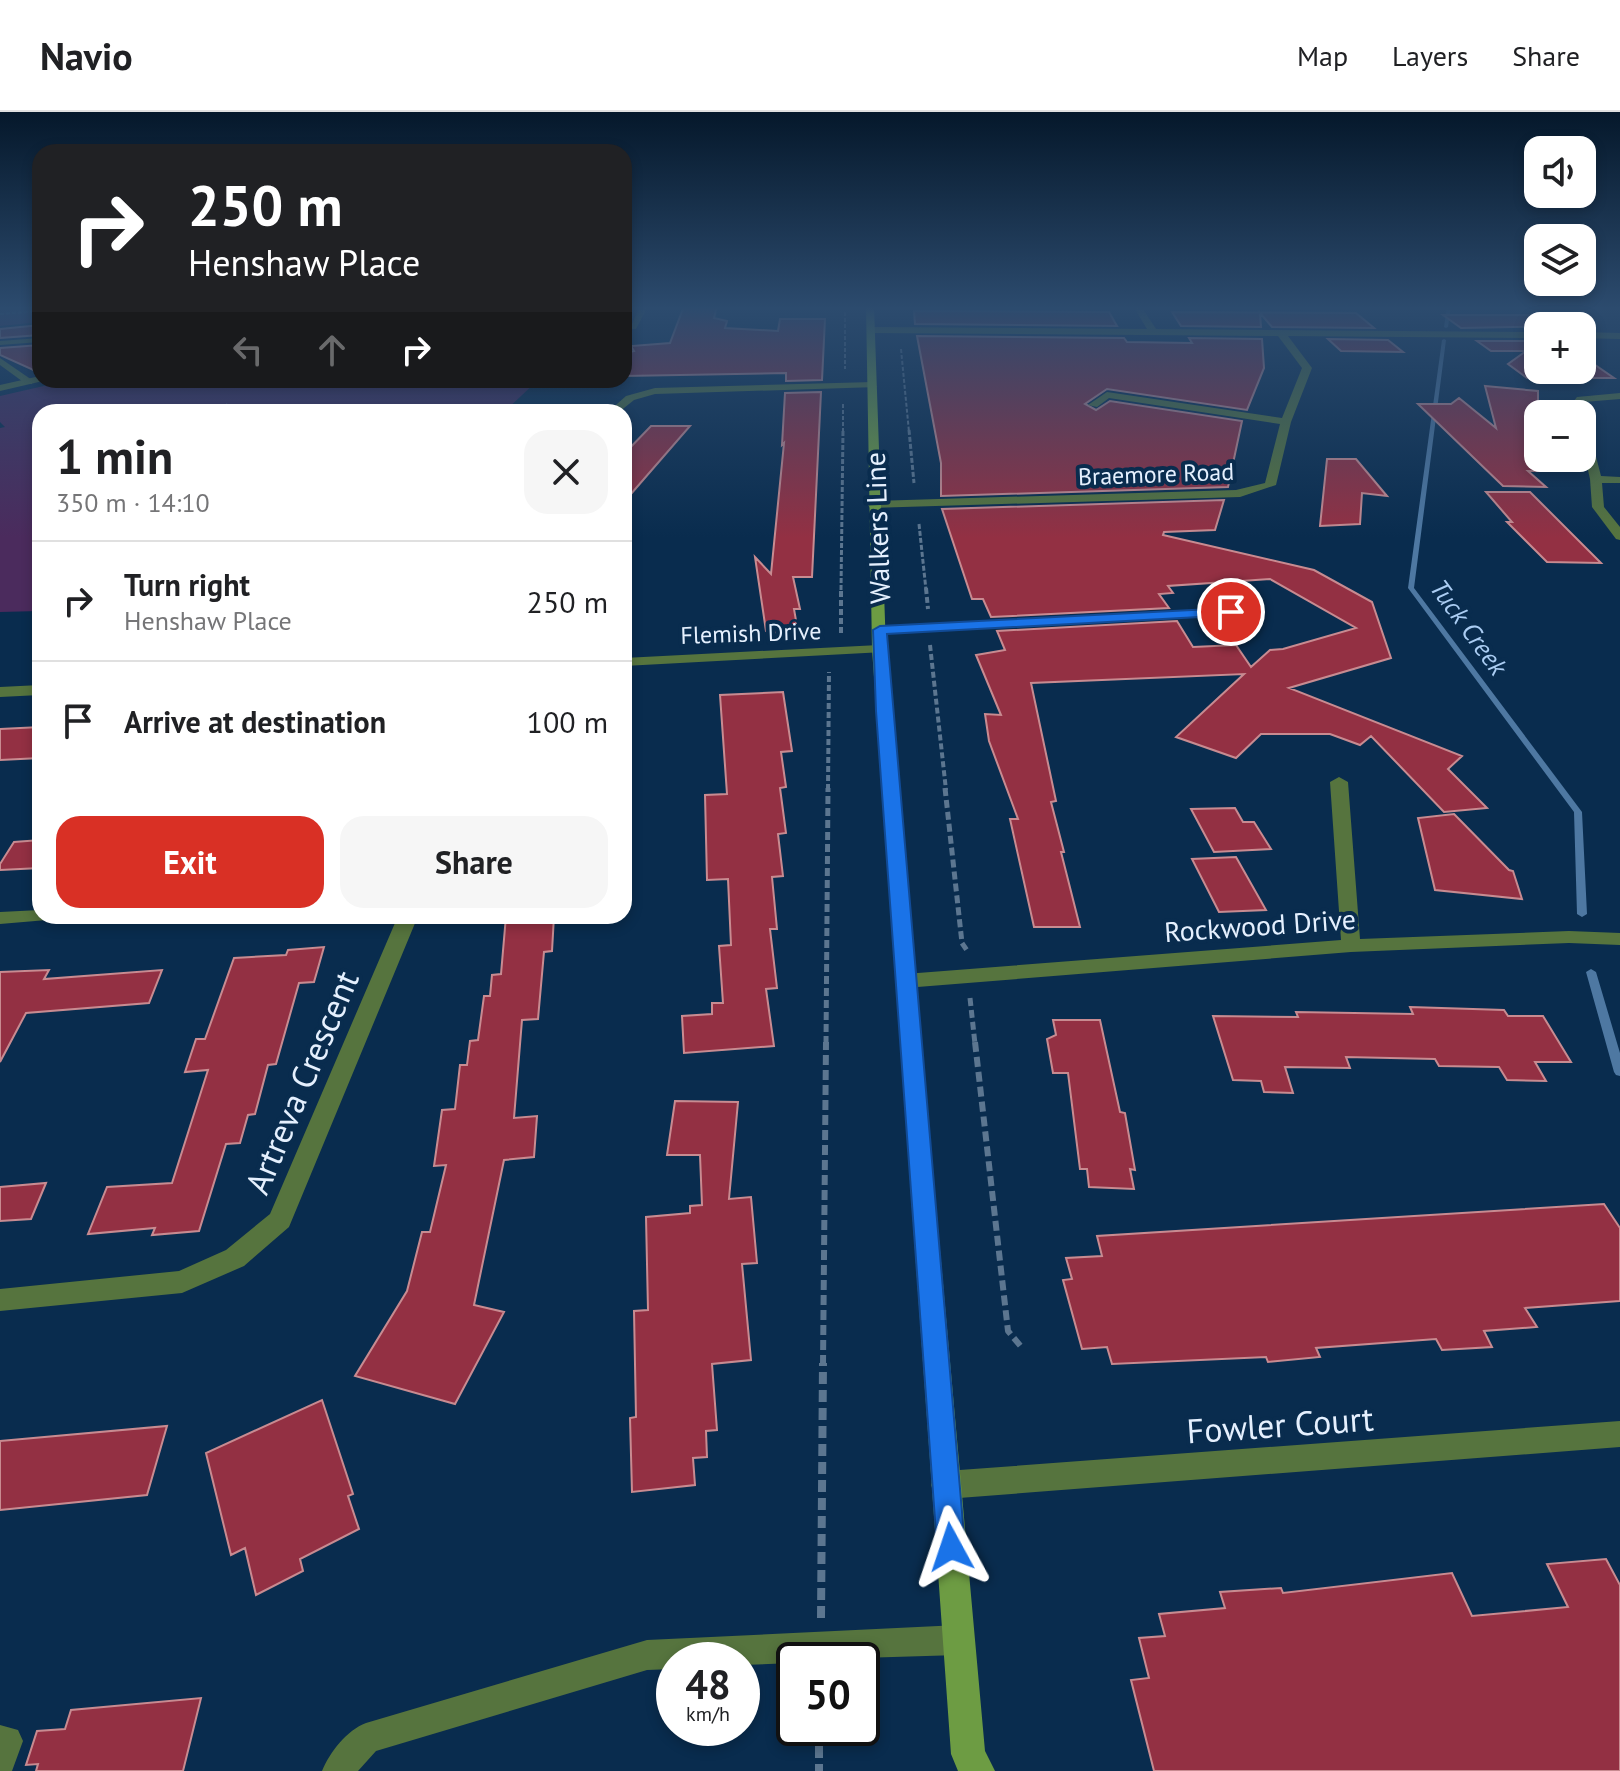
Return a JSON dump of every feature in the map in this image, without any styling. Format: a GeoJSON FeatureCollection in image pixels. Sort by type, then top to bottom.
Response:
{"type":"FeatureCollection","features":[{"type":"Feature","properties":{"kind":"main road","name":"Walkers Line"},"geometry":{"type":"LineString","coordinates":[[873,385],[879,640],[969,1765]]}},
{"type":"Feature","properties":{"kind":"street"},"geometry":{"type":"LineString","coordinates":[[0,388],[22,383]]}},
{"type":"Feature","properties":{"kind":"street","name":"Braemore Road"},"geometry":{"type":"LineString","coordinates":[[874,505],[1255,492],[1270,485],[1286,422],[1301,383]]}},
{"type":"Feature","properties":{"kind":"street"},"geometry":{"type":"LineString","coordinates":[[623,404],[630,398],[655,391],[873,385]]}},
{"type":"Feature","properties":{"kind":"street"},"geometry":{"type":"LineString","coordinates":[[1093,405],[1107,395],[1286,422]]}},
{"type":"Feature","properties":{"kind":"street"},"geometry":{"type":"LineString","coordinates":[[1580,400],[1620,396]]}},
{"type":"Feature","properties":{"kind":"street"},"geometry":{"type":"LineString","coordinates":[[1594,472],[1598,507],[1620,536]]}},
{"type":"Feature","properties":{"kind":"street"},"geometry":{"type":"LineString","coordinates":[[1596,479],[1620,480]]}},
{"type":"Feature","properties":{"kind":"street","name":"Flemish Drive"},"geometry":{"type":"LineString","coordinates":[[632,662],[838,653],[934,628],[1231,612]]}},
{"type":"Feature","properties":{"kind":"street"},"geometry":{"type":"LineString","coordinates":[[0,692],[32,690]]}},
{"type":"Feature","properties":{"kind":"street"},"geometry":{"type":"LineString","coordinates":[[1339,782],[1351,946]]}},
{"type":"Feature","properties":{"kind":"street"},"geometry":{"type":"LineString","coordinates":[[0,918],[32,916]]}},
{"type":"Feature","properties":{"kind":"street","name":"Artreva Crescent"},"geometry":{"type":"LineString","coordinates":[[0,1300],[182,1282],[235,1258],[280,1220],[405,924]]}},
{"type":"Feature","properties":{"kind":"street","name":"Rockwood Drive"},"geometry":{"type":"LineString","coordinates":[[905,981],[1351,946],[1569,937],[1620,939]]}},
{"type":"Feature","properties":{"kind":"street","name":"Fowler Court"},"geometry":{"type":"LineString","coordinates":[[946,1485],[1620,1434]]}},
{"type":"Feature","properties":{"kind":"lane"},"geometry":{"type":"LineString","coordinates":[[880,1643],[959,1640]]}},
{"type":"Feature","properties":{"kind":"lane"},"geometry":{"type":"LineString","coordinates":[[338,1771],[366,1738],[647,1655],[776,1648]]}},
{"type":"Feature","properties":{"kind":"lane"},"geometry":{"type":"LineString","coordinates":[[0,1741],[7,1741],[0,1763]]}},
{"type":"Feature","properties":{"kind":"path"},"geometry":{"type":"LineString","coordinates":[[904,383],[915,493],[927,504],[918,513],[928,612],[934,628],[929,640],[962,943],[983,973],[970,996],[1008,1331],[1023,1349]]}},
{"type":"Feature","properties":{"kind":"path"},"geometry":{"type":"LineString","coordinates":[[820,1642],[829,669],[841,645],[845,385]]}},
{"type":"Feature","properties":{"kind":"path"},"geometry":{"type":"LineString","coordinates":[[819,1746],[819,1771]]}},
{"type":"Feature","properties":{"kind":"shaded area"},"geometry":{"type":"Polygon","coordinates":[[[35,388],[530,388],[512,404],[32,404],[32,611],[0,612],[0,428],[5,427],[0,422],[0,396],[35,388]]]}},
{"type":"Feature","properties":{"kind":"building"},"geometry":{"type":"Polygon","coordinates":[[[926,383],[1258,383],[1247,410],[1107,389],[1085,404],[1096,410],[1110,401],[1242,421],[1228,487],[941,496],[941,463],[926,383]]]}},
{"type":"Feature","properties":{"kind":"building"},"geometry":{"type":"Polygon","coordinates":[[[1485,386],[1538,391],[1538,400],[1524,400],[1524,472],[1529,472],[1546,487],[1503,486],[1418,404],[1451,404],[1459,398],[1496,428],[1485,386]]]}},
{"type":"Feature","properties":{"kind":"building"},"geometry":{"type":"Polygon","coordinates":[[[821,392],[812,577],[793,577],[800,609],[794,609],[798,632],[770,633],[766,631],[755,557],[771,574],[784,443],[782,445],[785,393],[821,392]]]}},
{"type":"Feature","properties":{"kind":"building"},"geometry":{"type":"Polygon","coordinates":[[[651,426],[690,426],[632,493],[632,446],[651,426]]]}},
{"type":"Feature","properties":{"kind":"building"},"geometry":{"type":"Polygon","coordinates":[[[1327,459],[1356,459],[1387,496],[1362,493],[1360,524],[1320,526],[1327,459]]]}},
{"type":"Feature","properties":{"kind":"building"},"geometry":{"type":"Polygon","coordinates":[[[1486,492],[1530,492],[1601,563],[1547,562],[1507,522],[1512,522],[1486,492]]]}},
{"type":"Feature","properties":{"kind":"building"},"geometry":{"type":"Polygon","coordinates":[[[1224,500],[1215,530],[1164,532],[1163,535],[1314,570],[1372,602],[1391,658],[1289,688],[1462,756],[1448,769],[1487,808],[1444,812],[1371,736],[1360,745],[1330,734],[1261,734],[1236,758],[1176,737],[1244,674],[1031,683],[1056,801],[1051,802],[1064,852],[1061,852],[1080,927],[1034,927],[1010,819],[1018,819],[989,741],[985,714],[1001,715],[976,655],[1005,650],[997,631],[1177,621],[1193,647],[1236,645],[1251,667],[1270,650],[1356,628],[1270,579],[1168,586],[1173,593],[1159,594],[1169,608],[991,617],[983,599],[972,599],[942,509],[1224,500]]]}},
{"type":"Feature","properties":{"kind":"building"},"geometry":{"type":"Polygon","coordinates":[[[783,692],[792,751],[781,752],[786,787],[780,788],[786,833],[778,834],[783,876],[772,877],[777,929],[770,929],[777,988],[766,989],[774,1046],[684,1053],[682,1016],[712,1014],[712,1003],[723,1003],[719,946],[731,945],[728,879],[707,880],[705,795],[727,794],[720,695],[783,692]]]}},
{"type":"Feature","properties":{"kind":"building"},"geometry":{"type":"Polygon","coordinates":[[[32,727],[32,758],[0,760],[0,729],[32,727]]]}},
{"type":"Feature","properties":{"kind":"building"},"geometry":{"type":"Polygon","coordinates":[[[1235,808],[1243,822],[1254,822],[1271,849],[1214,852],[1191,809],[1235,808]]]}},
{"type":"Feature","properties":{"kind":"building"},"geometry":{"type":"Polygon","coordinates":[[[1454,814],[1513,871],[1522,899],[1435,890],[1418,818],[1454,814]]]}},
{"type":"Feature","properties":{"kind":"building"},"geometry":{"type":"Polygon","coordinates":[[[32,841],[32,868],[0,870],[0,864],[14,842],[32,841]]]}},
{"type":"Feature","properties":{"kind":"building"},"geometry":{"type":"Polygon","coordinates":[[[1236,857],[1266,910],[1219,912],[1192,859],[1236,857]]]}},
{"type":"Feature","properties":{"kind":"building"},"geometry":{"type":"Polygon","coordinates":[[[505,924],[554,924],[552,951],[544,952],[538,1019],[522,1020],[514,1118],[537,1116],[534,1157],[504,1160],[474,1305],[504,1312],[455,1404],[355,1376],[407,1291],[422,1232],[430,1232],[446,1165],[434,1166],[442,1110],[455,1109],[460,1065],[467,1065],[470,1041],[478,1040],[484,996],[490,996],[492,975],[501,974],[505,924]]]}},
{"type":"Feature","properties":{"kind":"building"},"geometry":{"type":"Polygon","coordinates":[[[324,947],[314,982],[299,983],[276,1064],[268,1065],[255,1114],[248,1115],[240,1143],[226,1144],[199,1231],[152,1235],[155,1228],[88,1234],[107,1187],[172,1183],[208,1070],[185,1072],[196,1039],[205,1039],[234,958],[286,955],[288,950],[324,947]]]}},
{"type":"Feature","properties":{"kind":"building"},"geometry":{"type":"Polygon","coordinates":[[[49,970],[44,979],[162,970],[149,1003],[26,1013],[0,1062],[0,972],[49,970]]]}},
{"type":"Feature","properties":{"kind":"building"},"geometry":{"type":"Polygon","coordinates":[[[1410,1007],[1504,1010],[1508,1016],[1543,1016],[1571,1062],[1535,1062],[1546,1081],[1507,1080],[1499,1067],[1439,1066],[1435,1059],[1346,1057],[1350,1068],[1285,1067],[1293,1093],[1264,1092],[1261,1081],[1233,1080],[1213,1016],[1298,1017],[1296,1012],[1413,1014],[1410,1007]]]}},
{"type":"Feature","properties":{"kind":"building"},"geometry":{"type":"Polygon","coordinates":[[[1053,1020],[1100,1020],[1120,1112],[1125,1113],[1135,1170],[1130,1169],[1134,1189],[1089,1187],[1087,1169],[1080,1169],[1068,1073],[1053,1073],[1047,1039],[1056,1035],[1053,1020]]]}},
{"type":"Feature","properties":{"kind":"building"},"geometry":{"type":"Polygon","coordinates":[[[675,1101],[738,1102],[729,1199],[751,1197],[757,1263],[742,1264],[751,1360],[712,1364],[717,1430],[706,1431],[707,1457],[693,1458],[695,1485],[632,1492],[630,1418],[636,1417],[634,1311],[648,1310],[646,1217],[690,1213],[690,1206],[702,1205],[700,1155],[667,1155],[675,1101]]]}},
{"type":"Feature","properties":{"kind":"building"},"geometry":{"type":"Polygon","coordinates":[[[46,1183],[31,1219],[0,1221],[0,1187],[46,1183]]]}},
{"type":"Feature","properties":{"kind":"building"},"geometry":{"type":"Polygon","coordinates":[[[1604,1204],[1620,1228],[1620,1301],[1525,1308],[1537,1327],[1484,1331],[1492,1347],[1442,1350],[1436,1339],[1316,1348],[1320,1357],[1268,1362],[1266,1357],[1112,1364],[1107,1347],[1082,1349],[1063,1280],[1072,1279],[1066,1258],[1102,1256],[1097,1236],[1604,1204]]]}},
{"type":"Feature","properties":{"kind":"building"},"geometry":{"type":"Polygon","coordinates":[[[322,1400],[353,1494],[348,1496],[359,1529],[300,1559],[303,1571],[256,1595],[245,1548],[231,1555],[206,1453],[322,1400]]]}},
{"type":"Feature","properties":{"kind":"building"},"geometry":{"type":"Polygon","coordinates":[[[167,1426],[147,1495],[0,1510],[0,1441],[167,1426]]]}},
{"type":"Feature","properties":{"kind":"building"},"geometry":{"type":"Polygon","coordinates":[[[1606,1559],[1620,1585],[1620,1771],[1154,1771],[1131,1680],[1149,1678],[1139,1638],[1165,1636],[1159,1614],[1225,1608],[1220,1592],[1281,1588],[1283,1593],[1452,1573],[1472,1616],[1568,1607],[1547,1564],[1606,1559]]]}},
{"type":"Feature","properties":{"kind":"building"},"geometry":{"type":"Polygon","coordinates":[[[201,1698],[183,1771],[36,1771],[38,1764],[26,1765],[37,1731],[65,1729],[71,1710],[201,1698]]]}},
{"type":"Feature","properties":{"kind":"waterway","name":"Tuck Creek"},"geometry":{"type":"LineString","coordinates":[[1438,383],[1411,588],[1578,812],[1582,914]]}},
{"type":"Feature","properties":{"kind":"waterway","name":"Tuck Creek"},"geometry":{"type":"LineString","coordinates":[[1591,972],[1620,1072]]}},
{"type":"Feature","properties":{"kind":"route"},"geometry":{"type":"LineString","coordinates":[[951,1547],[879,649],[880,630],[1231,612]]}}]}
